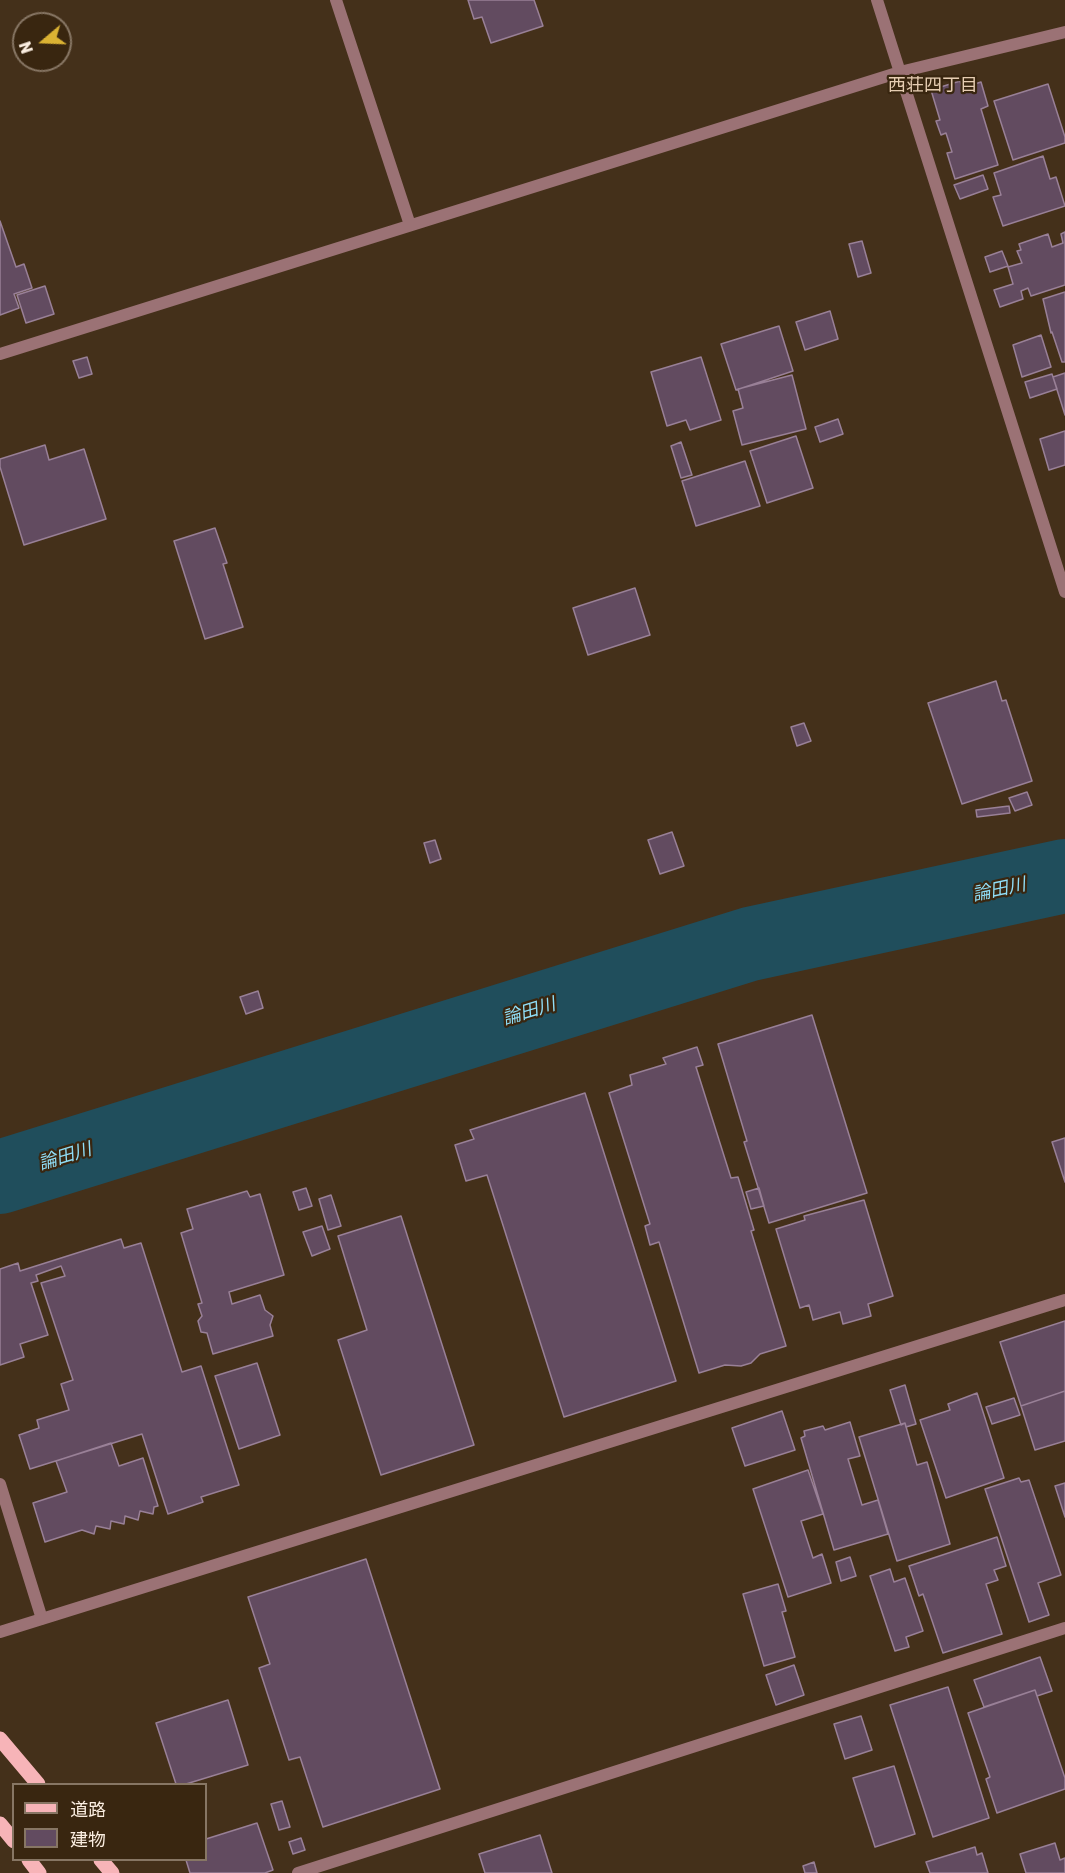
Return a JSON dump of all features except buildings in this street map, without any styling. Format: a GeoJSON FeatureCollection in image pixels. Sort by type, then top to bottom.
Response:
{"type":"FeatureCollection","features":[{"type":"Feature","properties":{"kind":"main road"},"geometry":{"type":"LineString","coordinates":[[0,1739],[36,1783]]}},
{"type":"Feature","properties":{"kind":"main road"},"geometry":{"type":"LineString","coordinates":[[0,1824],[12,1839]]}},
{"type":"Feature","properties":{"kind":"main road"},"geometry":{"type":"LineString","coordinates":[[30,1861],[39,1873]]}},
{"type":"Feature","properties":{"kind":"main road"},"geometry":{"type":"LineString","coordinates":[[101,1861],[112,1873]]}},
{"type":"Feature","properties":{"kind":"street"},"geometry":{"type":"LineString","coordinates":[[336,0],[410,225]]}},
{"type":"Feature","properties":{"kind":"street"},"geometry":{"type":"LineString","coordinates":[[877,0],[1065,592]]}},
{"type":"Feature","properties":{"kind":"street"},"geometry":{"type":"LineString","coordinates":[[0,354],[900,72],[1065,32]]}},
{"type":"Feature","properties":{"kind":"street"},"geometry":{"type":"LineString","coordinates":[[0,1632],[1065,1300]]}},
{"type":"Feature","properties":{"kind":"street"},"geometry":{"type":"LineString","coordinates":[[0,1484],[42,1619]]}},
{"type":"Feature","properties":{"kind":"street"},"geometry":{"type":"LineString","coordinates":[[298,1873],[1065,1628]]}},
{"type":"Feature","properties":{"kind":"waterway","name":"論田川"},"geometry":{"type":"LineString","coordinates":[[0,1177],[750,944],[1065,876]]}},
{"type":"Feature","properties":{"kind":"district","name":"西荘四丁目"},"geometry":{"type":"Point","coordinates":[933,86]}}]}
